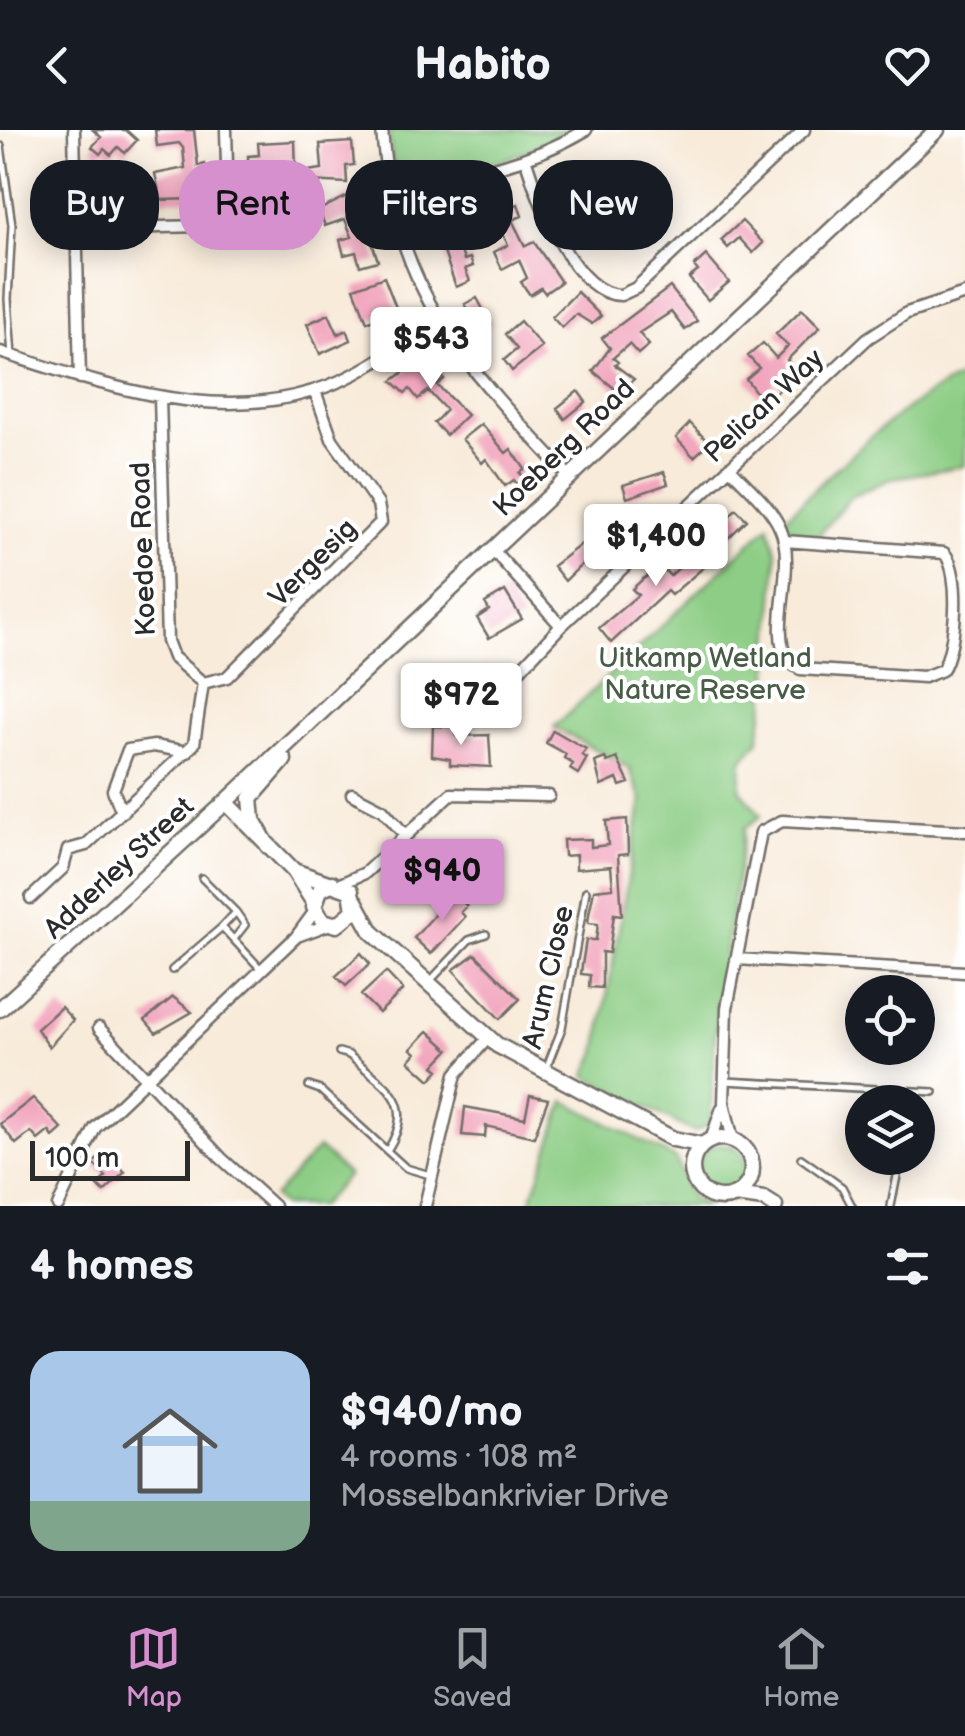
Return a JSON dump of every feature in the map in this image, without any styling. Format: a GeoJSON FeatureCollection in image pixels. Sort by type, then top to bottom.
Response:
{"type":"FeatureCollection","features":[{"type":"Feature","properties":{"kind":"main road","name":"Koeberg Road"},"geometry":{"type":"LineString","coordinates":[[226,802],[568,475],[938,130]]}},
{"type":"Feature","properties":{"kind":"main road"},"geometry":{"type":"LineString","coordinates":[[268,846],[253,820],[251,798],[303,741],[306,728]]}},
{"type":"Feature","properties":{"kind":"main road"},"geometry":{"type":"LineString","coordinates":[[226,802],[294,871],[315,907],[335,924],[372,932]]}},
{"type":"Feature","properties":{"kind":"main road","name":"Adderley Street"},"geometry":{"type":"LineString","coordinates":[[0,1009],[226,802]]}},
{"type":"Feature","properties":{"kind":"main road"},"geometry":{"type":"LineString","coordinates":[[294,871],[336,884],[354,898],[372,932],[488,1038],[674,1139],[733,1140],[750,1158],[752,1171],[770,1202]]}},
{"type":"Feature","properties":{"kind":"main road"},"geometry":{"type":"LineString","coordinates":[[315,907],[320,890],[336,884]]}},
{"type":"Feature","properties":{"kind":"main road"},"geometry":{"type":"LineString","coordinates":[[335,924],[352,916],[354,898]]}},
{"type":"Feature","properties":{"kind":"main road"},"geometry":{"type":"LineString","coordinates":[[674,1139],[692,1162]]}},
{"type":"Feature","properties":{"kind":"main road"},"geometry":{"type":"LineString","coordinates":[[707,1142],[692,1162],[692,1175],[709,1195],[770,1202]]}},
{"type":"Feature","properties":{"kind":"main road"},"geometry":{"type":"LineString","coordinates":[[735,1195],[746,1185],[752,1171]]}},
{"type":"Feature","properties":{"kind":"street"},"geometry":{"type":"LineString","coordinates":[[74,130],[75,160]]}},
{"type":"Feature","properties":{"kind":"street"},"geometry":{"type":"LineString","coordinates":[[159,225],[215,223],[228,201],[226,130]]}},
{"type":"Feature","properties":{"kind":"street"},"geometry":{"type":"LineString","coordinates":[[382,130],[385,160]]}},
{"type":"Feature","properties":{"kind":"street"},"geometry":{"type":"LineString","coordinates":[[513,164],[586,130]]}},
{"type":"Feature","properties":{"kind":"street"},"geometry":{"type":"LineString","coordinates":[[526,161],[539,202],[567,252],[598,287],[621,295],[636,288],[804,130]]}},
{"type":"Feature","properties":{"kind":"street"},"geometry":{"type":"LineString","coordinates":[[77,250],[80,378]]}},
{"type":"Feature","properties":{"kind":"street"},"geometry":{"type":"LineString","coordinates":[[406,250],[435,319],[502,406],[568,475]]}},
{"type":"Feature","properties":{"kind":"street","name":"Pelican Way"},"geometry":{"type":"LineString","coordinates":[[496,716],[515,675],[560,626],[868,338],[907,313],[965,294]]}},
{"type":"Feature","properties":{"kind":"street"},"geometry":{"type":"LineString","coordinates":[[6,354],[160,398],[249,404],[315,391],[371,366],[435,319]]}},
{"type":"Feature","properties":{"kind":"street","name":"Vergesig"},"geometry":{"type":"LineString","coordinates":[[203,683],[226,677],[381,522],[378,504],[332,439],[315,391]]}},
{"type":"Feature","properties":{"kind":"street","name":"Koedoe Road"},"geometry":{"type":"LineString","coordinates":[[160,398],[166,641],[172,657],[203,683]]}},
{"type":"Feature","properties":{"kind":"street"},"geometry":{"type":"LineString","coordinates":[[730,468],[774,516],[784,541],[782,645],[788,662],[800,668],[924,678],[942,670],[950,650],[956,578],[944,553],[784,541]]}},
{"type":"Feature","properties":{"kind":"street"},"geometry":{"type":"LineString","coordinates":[[492,549],[560,626]]}},
{"type":"Feature","properties":{"kind":"street"},"geometry":{"type":"LineString","coordinates":[[31,898],[63,868],[68,850],[86,846],[186,752],[199,734],[203,683]]}},
{"type":"Feature","properties":{"kind":"street"},"geometry":{"type":"LineString","coordinates":[[122,812],[112,790],[128,750],[154,746],[186,752]]}},
{"type":"Feature","properties":{"kind":"street"},"geometry":{"type":"LineString","coordinates":[[336,884],[365,872],[455,792],[549,796]]}},
{"type":"Feature","properties":{"kind":"street"},"geometry":{"type":"LineString","coordinates":[[352,794],[383,810],[405,835]]}},
{"type":"Feature","properties":{"kind":"street"},"geometry":{"type":"LineString","coordinates":[[733,1140],[724,1103],[728,1008],[756,844],[771,824],[782,821],[965,832]]}},
{"type":"Feature","properties":{"kind":"street"},"geometry":{"type":"LineString","coordinates":[[354,898],[365,872]]}},
{"type":"Feature","properties":{"kind":"street"},"geometry":{"type":"LineString","coordinates":[[58,1206],[90,1134],[296,937],[315,907]]}},
{"type":"Feature","properties":{"kind":"street"},"geometry":{"type":"LineString","coordinates":[[296,937],[335,924]]}},
{"type":"Feature","properties":{"kind":"street"},"geometry":{"type":"LineString","coordinates":[[736,958],[965,972]]}},
{"type":"Feature","properties":{"kind":"street"},"geometry":{"type":"LineString","coordinates":[[99,1028],[274,1206]]}},
{"type":"Feature","properties":{"kind":"street"},"geometry":{"type":"LineString","coordinates":[[425,1206],[458,1070],[488,1038]]}},
{"type":"Feature","properties":{"kind":"street"},"geometry":{"type":"LineString","coordinates":[[707,1142],[724,1103]]}},
{"type":"Feature","properties":{"kind":"lane"},"geometry":{"type":"LineString","coordinates":[[1,146],[12,225],[6,354]]}},
{"type":"Feature","properties":{"kind":"lane"},"geometry":{"type":"LineString","coordinates":[[202,878],[245,925],[234,939]]}},
{"type":"Feature","properties":{"kind":"lane","name":"Arum Close"},"geometry":{"type":"LineString","coordinates":[[545,1072],[562,1028],[586,891]]}},
{"type":"Feature","properties":{"kind":"lane"},"geometry":{"type":"LineString","coordinates":[[172,970],[236,912]]}},
{"type":"Feature","properties":{"kind":"lane"},"geometry":{"type":"LineString","coordinates":[[222,927],[262,970]]}},
{"type":"Feature","properties":{"kind":"lane"},"geometry":{"type":"LineString","coordinates":[[428,984],[469,940],[486,934]]}},
{"type":"Feature","properties":{"kind":"lane"},"geometry":{"type":"LineString","coordinates":[[339,1052],[349,1055],[399,1100],[402,1112],[387,1151]]}},
{"type":"Feature","properties":{"kind":"lane"},"geometry":{"type":"LineString","coordinates":[[725,1080],[845,1088]]}},
{"type":"Feature","properties":{"kind":"lane"},"geometry":{"type":"LineString","coordinates":[[310,1086],[320,1090],[406,1168],[432,1176]]}},
{"type":"Feature","properties":{"kind":"lane"},"geometry":{"type":"LineString","coordinates":[[800,1158],[842,1188],[852,1206]]}},
{"type":"Feature","properties":{"kind":"lane"},"geometry":{"type":"LineString","coordinates":[[891,1206],[896,1176]]}},
{"type":"Feature","properties":{"kind":"green space"},"geometry":{"type":"Polygon","coordinates":[[[388,130],[574,130],[504,160],[392,160],[388,130]]]}},
{"type":"Feature","properties":{"kind":"green space"},"geometry":{"type":"Polygon","coordinates":[[[965,375],[965,466],[893,478],[851,496],[818,536],[789,529],[783,520],[868,439],[915,403],[965,375]]]}},
{"type":"Feature","properties":{"kind":"green space","name":"Uitkamp Wetland Nature Reserve"},"geometry":{"type":"Polygon","coordinates":[[[769,525],[777,554],[769,677],[759,740],[742,760],[740,789],[761,816],[745,828],[717,1004],[710,1124],[694,1132],[586,1076],[597,1052],[642,800],[629,768],[554,727],[769,525]]]}},
{"type":"Feature","properties":{"kind":"green space"},"geometry":{"type":"Polygon","coordinates":[[[565,1101],[676,1159],[690,1197],[706,1206],[529,1206],[565,1101]]]}},
{"type":"Feature","properties":{"kind":"green space"},"geometry":{"type":"Polygon","coordinates":[[[722,1144],[739,1151],[746,1168],[739,1185],[722,1192],[705,1185],[698,1168],[705,1151],[722,1144]]]}},
{"type":"Feature","properties":{"kind":"green space"},"geometry":{"type":"Polygon","coordinates":[[[318,1148],[348,1175],[320,1206],[282,1206],[273,1197],[318,1148]]]}},
{"type":"Feature","properties":{"kind":"building"},"geometry":{"type":"Polygon","coordinates":[[[93,130],[126,130],[137,140],[125,153],[118,147],[111,155],[104,149],[100,154],[92,147],[101,137],[93,130]]]}},
{"type":"Feature","properties":{"kind":"building"},"geometry":{"type":"Polygon","coordinates":[[[155,130],[194,130],[197,160],[184,160],[179,143],[157,146],[155,130]]]}},
{"type":"Feature","properties":{"kind":"building"},"geometry":{"type":"Polygon","coordinates":[[[295,141],[296,160],[248,160],[248,156],[259,155],[258,143],[295,141]]]}},
{"type":"Feature","properties":{"kind":"building"},"geometry":{"type":"Polygon","coordinates":[[[352,142],[354,160],[345,160],[345,183],[325,182],[320,144],[352,142]]]}},
{"type":"Feature","properties":{"kind":"building"},"geometry":{"type":"Polygon","coordinates":[[[179,169],[179,199],[161,200],[159,173],[179,169]]]}},
{"type":"Feature","properties":{"kind":"building"},"geometry":{"type":"Polygon","coordinates":[[[345,197],[345,219],[325,226],[325,207],[345,197]]]}},
{"type":"Feature","properties":{"kind":"building"},"geometry":{"type":"Polygon","coordinates":[[[518,204],[522,216],[513,220],[513,206],[518,204]]]}},
{"type":"Feature","properties":{"kind":"building"},"geometry":{"type":"Polygon","coordinates":[[[742,221],[763,243],[753,253],[739,238],[728,248],[721,240],[742,221]]]}},
{"type":"Feature","properties":{"kind":"building"},"geometry":{"type":"Polygon","coordinates":[[[513,222],[525,246],[533,242],[533,250],[539,250],[561,282],[545,293],[541,288],[530,295],[521,282],[527,278],[519,260],[502,269],[494,252],[513,250],[513,222]]]}},
{"type":"Feature","properties":{"kind":"building"},"geometry":{"type":"Polygon","coordinates":[[[345,239],[345,250],[374,250],[378,261],[360,266],[356,252],[344,255],[340,240],[345,239]]]}},
{"type":"Feature","properties":{"kind":"building"},"geometry":{"type":"Polygon","coordinates":[[[443,250],[460,250],[464,260],[470,258],[473,266],[465,269],[470,281],[456,287],[443,250]]]}},
{"type":"Feature","properties":{"kind":"building"},"geometry":{"type":"Polygon","coordinates":[[[706,255],[729,282],[708,300],[689,278],[698,271],[694,266],[706,255]]]}},
{"type":"Feature","properties":{"kind":"building"},"geometry":{"type":"Polygon","coordinates":[[[384,277],[397,310],[367,322],[354,288],[384,277]]]}},
{"type":"Feature","properties":{"kind":"building"},"geometry":{"type":"Polygon","coordinates":[[[670,287],[697,321],[685,330],[671,312],[639,333],[649,345],[638,354],[629,344],[613,358],[618,362],[615,365],[634,379],[619,392],[593,371],[610,348],[602,338],[670,287]]]}},
{"type":"Feature","properties":{"kind":"building"},"geometry":{"type":"Polygon","coordinates":[[[577,292],[601,316],[592,324],[576,314],[562,328],[552,317],[577,292]]]}},
{"type":"Feature","properties":{"kind":"building"},"geometry":{"type":"Polygon","coordinates":[[[477,298],[491,324],[479,331],[465,304],[477,298]]]}},
{"type":"Feature","properties":{"kind":"building"},"geometry":{"type":"Polygon","coordinates":[[[802,309],[820,327],[787,360],[793,366],[773,383],[779,390],[764,403],[746,379],[759,368],[748,356],[763,343],[776,358],[788,346],[776,334],[802,309]]]}},
{"type":"Feature","properties":{"kind":"building"},"geometry":{"type":"Polygon","coordinates":[[[329,314],[338,334],[347,330],[351,340],[320,354],[307,324],[329,314]]]}},
{"type":"Feature","properties":{"kind":"building"},"geometry":{"type":"Polygon","coordinates":[[[520,321],[542,347],[512,371],[504,360],[517,349],[505,334],[520,321]]]}},
{"type":"Feature","properties":{"kind":"building"},"geometry":{"type":"Polygon","coordinates":[[[425,356],[444,379],[437,385],[467,415],[446,435],[434,423],[446,410],[428,391],[418,399],[410,389],[405,393],[392,381],[425,356]]]}},
{"type":"Feature","properties":{"kind":"building"},"geometry":{"type":"Polygon","coordinates":[[[578,391],[586,402],[565,419],[557,408],[578,391]]]}},
{"type":"Feature","properties":{"kind":"building"},"geometry":{"type":"Polygon","coordinates":[[[690,423],[709,443],[694,457],[676,438],[690,423]]]}},
{"type":"Feature","properties":{"kind":"building"},"geometry":{"type":"Polygon","coordinates":[[[481,424],[506,453],[511,449],[525,469],[520,473],[525,478],[517,484],[514,480],[505,486],[486,459],[482,463],[462,439],[481,424]]]}},
{"type":"Feature","properties":{"kind":"building"},"geometry":{"type":"Polygon","coordinates":[[[664,472],[668,484],[627,498],[623,485],[664,472]]]}},
{"type":"Feature","properties":{"kind":"building"},"geometry":{"type":"Polygon","coordinates":[[[736,509],[747,520],[725,541],[715,530],[736,509]]]}},
{"type":"Feature","properties":{"kind":"building"},"geometry":{"type":"Polygon","coordinates":[[[617,512],[626,521],[565,581],[553,566],[592,536],[585,529],[595,519],[602,526],[617,512]]]}},
{"type":"Feature","properties":{"kind":"building"},"geometry":{"type":"Polygon","coordinates":[[[699,533],[705,540],[698,546],[711,561],[671,595],[667,591],[611,643],[599,628],[638,595],[632,589],[643,579],[662,567],[670,576],[691,557],[682,548],[699,533]]]}},
{"type":"Feature","properties":{"kind":"building"},"geometry":{"type":"Polygon","coordinates":[[[505,591],[522,619],[489,638],[477,618],[489,610],[485,603],[505,591]]]}},
{"type":"Feature","properties":{"kind":"building"},"geometry":{"type":"Polygon","coordinates":[[[433,726],[456,727],[456,736],[489,735],[491,767],[450,765],[450,759],[432,756],[433,726]]]}},
{"type":"Feature","properties":{"kind":"building"},"geometry":{"type":"Polygon","coordinates":[[[553,730],[586,749],[582,755],[587,758],[578,774],[570,769],[573,764],[564,758],[566,754],[546,743],[553,730]]]}},
{"type":"Feature","properties":{"kind":"building"},"geometry":{"type":"Polygon","coordinates":[[[605,758],[607,762],[617,758],[629,783],[620,786],[617,779],[601,786],[595,762],[605,758]]]}},
{"type":"Feature","properties":{"kind":"building"},"geometry":{"type":"Polygon","coordinates":[[[627,819],[628,854],[618,855],[622,915],[614,914],[609,953],[602,952],[602,988],[589,987],[590,975],[581,974],[582,965],[586,940],[596,940],[598,924],[588,923],[589,914],[594,890],[613,888],[611,866],[576,869],[576,855],[564,856],[563,840],[591,839],[591,847],[608,845],[606,821],[627,819]]]}},
{"type":"Feature","properties":{"kind":"building"},"geometry":{"type":"Polygon","coordinates":[[[454,893],[467,906],[461,912],[465,917],[431,954],[414,938],[454,893]]]}},
{"type":"Feature","properties":{"kind":"building"},"geometry":{"type":"Polygon","coordinates":[[[361,953],[370,964],[346,986],[336,976],[361,953]]]}},
{"type":"Feature","properties":{"kind":"building"},"geometry":{"type":"Polygon","coordinates":[[[475,954],[520,999],[500,1019],[453,970],[475,954]]]}},
{"type":"Feature","properties":{"kind":"building"},"geometry":{"type":"Polygon","coordinates":[[[386,972],[403,990],[379,1013],[361,995],[386,972]]]}},
{"type":"Feature","properties":{"kind":"building"},"geometry":{"type":"Polygon","coordinates":[[[173,997],[192,1012],[156,1033],[145,1020],[173,997]]]}},
{"type":"Feature","properties":{"kind":"building"},"geometry":{"type":"Polygon","coordinates":[[[61,1007],[73,1020],[49,1047],[37,1029],[61,1007]]]}},
{"type":"Feature","properties":{"kind":"building"},"geometry":{"type":"Polygon","coordinates":[[[428,1031],[449,1050],[434,1066],[439,1070],[430,1080],[409,1061],[416,1053],[411,1049],[428,1031]]]}},
{"type":"Feature","properties":{"kind":"building"},"geometry":{"type":"Polygon","coordinates":[[[530,1095],[548,1099],[534,1137],[486,1126],[485,1137],[462,1135],[465,1107],[525,1118],[530,1095]]]}},
{"type":"Feature","properties":{"kind":"building"},"geometry":{"type":"Polygon","coordinates":[[[33,1098],[62,1129],[53,1137],[49,1131],[38,1140],[31,1132],[16,1144],[0,1124],[33,1098]]]}},
{"type":"Feature","properties":{"kind":"building"},"geometry":{"type":"Polygon","coordinates":[[[106,1152],[125,1172],[104,1192],[97,1185],[106,1177],[93,1163],[106,1152]]]}}]}
